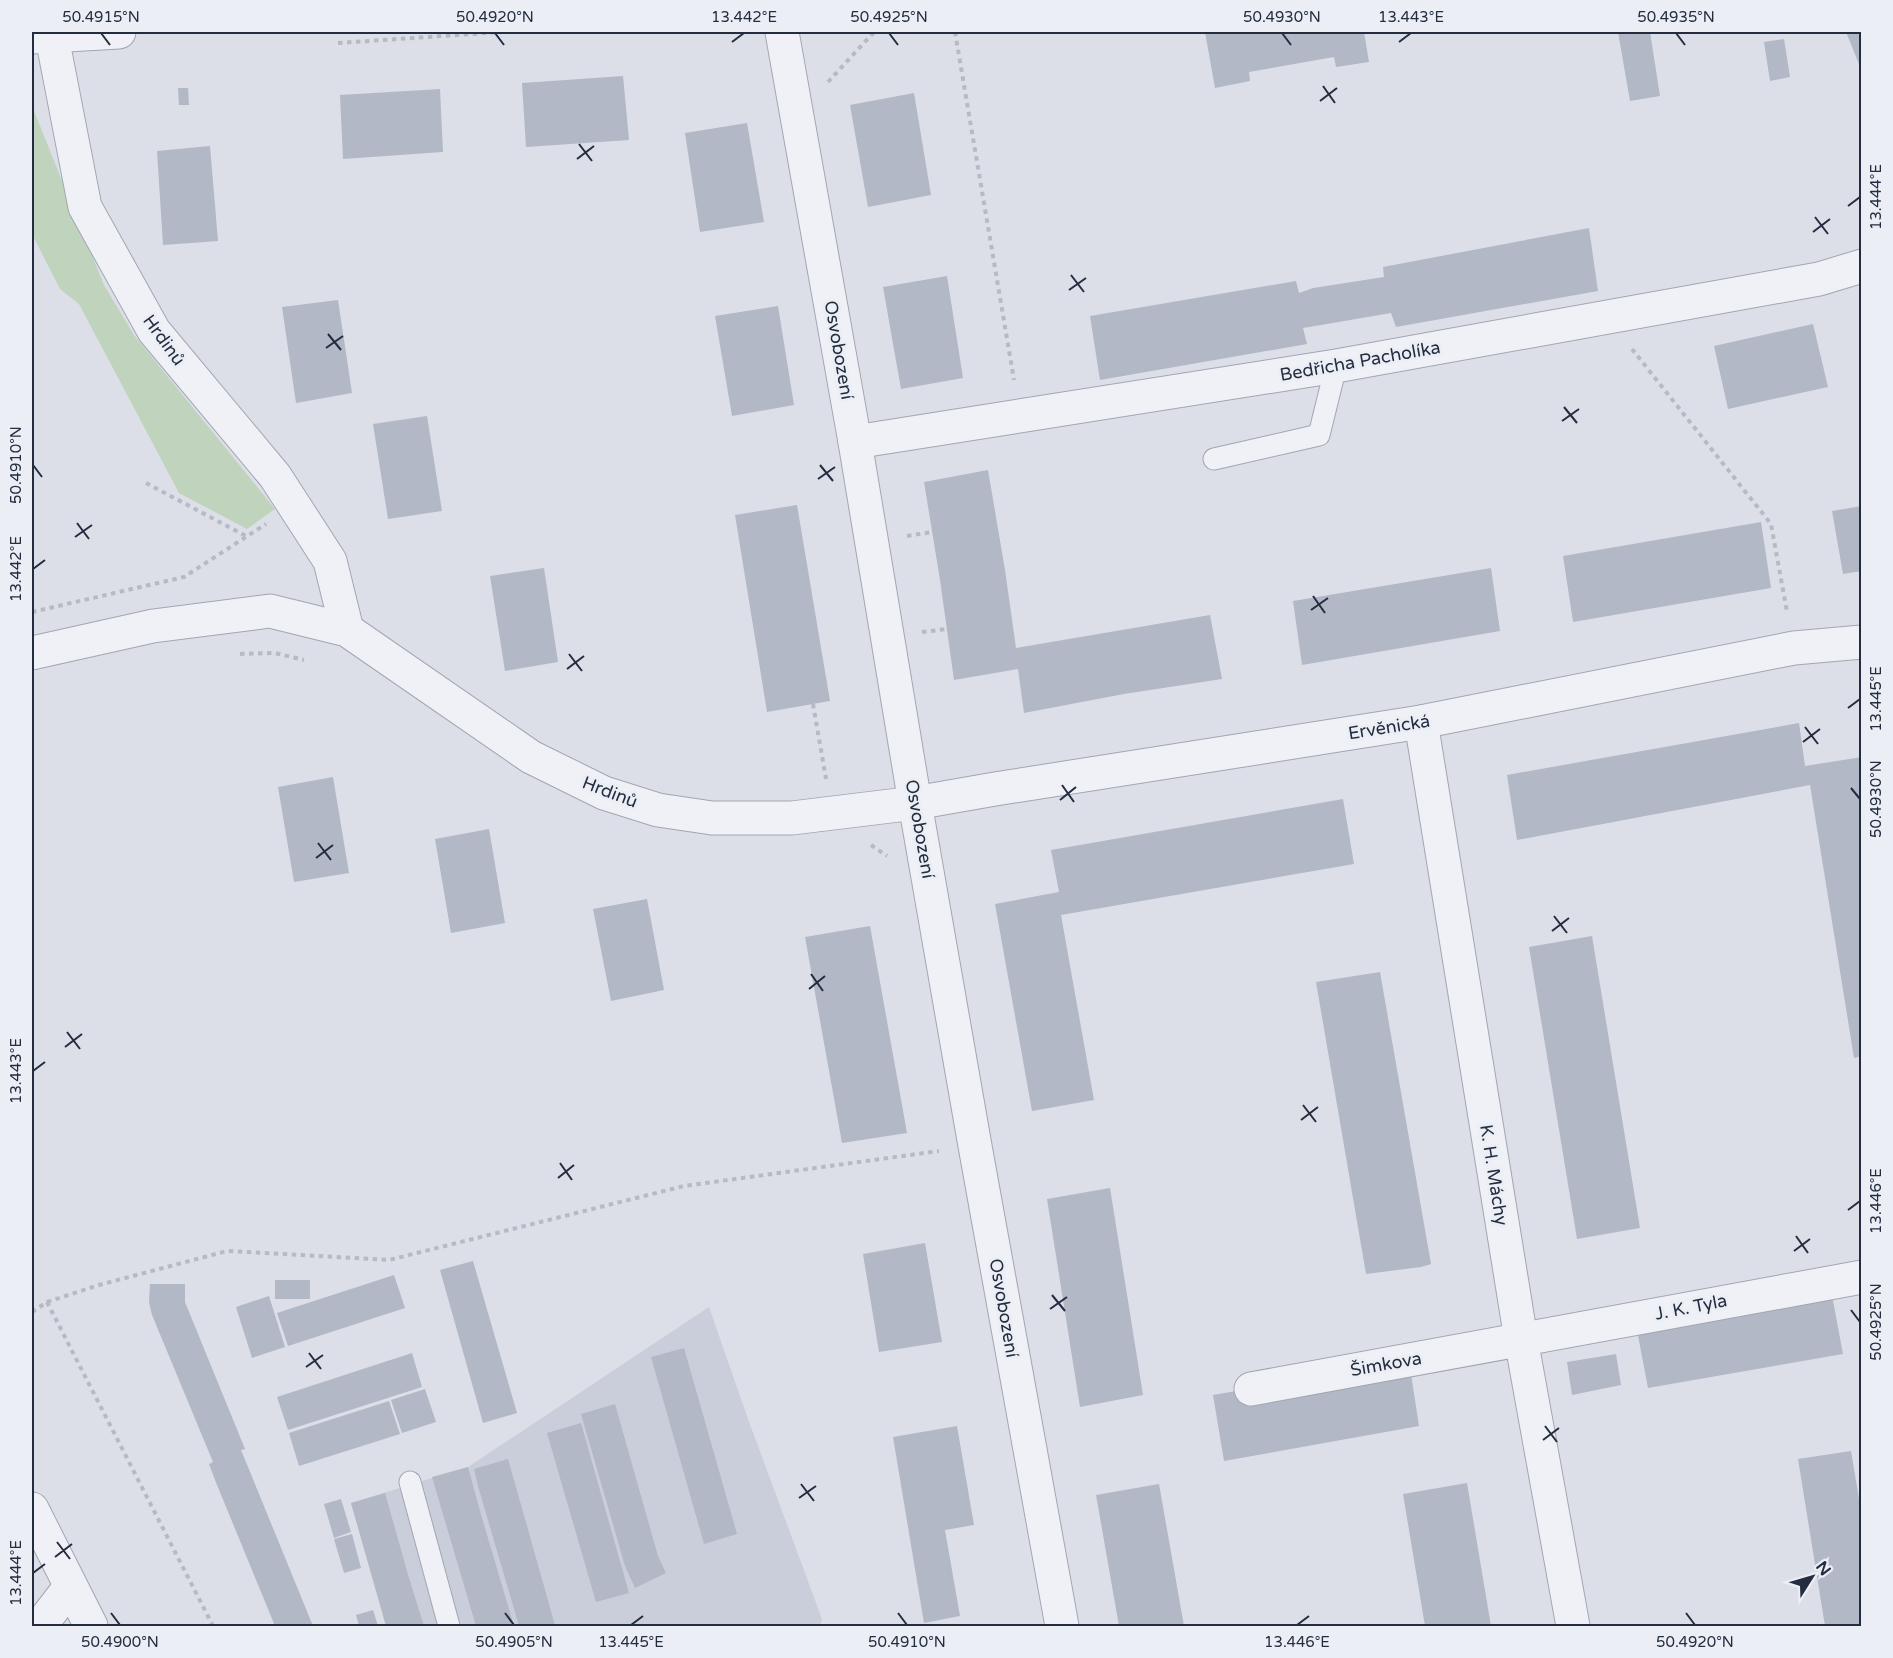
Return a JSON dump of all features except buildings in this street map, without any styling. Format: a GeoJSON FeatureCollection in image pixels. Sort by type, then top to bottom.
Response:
{"type":"FeatureCollection","features":[{"type":"Feature","properties":{"kind":"street"},"geometry":{"type":"LineString","coordinates":[[44,35],[119,32]]}},
{"type":"Feature","properties":{"kind":"street","name":"Osvobození"},"geometry":{"type":"LineString","coordinates":[[782,32],[855,442],[975,1146],[1062,1626]]}},
{"type":"Feature","properties":{"kind":"street","name":"Hrdinů"},"geometry":{"type":"LineString","coordinates":[[44,35],[85,207],[154,331],[275,476],[330,561],[347,630]]}},
{"type":"Feature","properties":{"kind":"street","name":"Bedřicha Pacholíka"},"geometry":{"type":"LineString","coordinates":[[855,442],[1336,366],[1819,279],[1862,266]]}},
{"type":"Feature","properties":{"kind":"street","name":"Hrdinů"},"geometry":{"type":"LineString","coordinates":[[32,653],[153,626],[270,611],[347,630],[531,757],[604,793],[658,810],[711,818],[792,818],[915,803]]}},
{"type":"Feature","properties":{"kind":"street","name":"Ervěnická"},"geometry":{"type":"LineString","coordinates":[[915,803],[1421,722],[1794,648],[1862,642]]}},
{"type":"Feature","properties":{"kind":"street","name":"K. H. Máchy"},"geometry":{"type":"LineString","coordinates":[[1421,722],[1521,1340],[1573,1626]]}},
{"type":"Feature","properties":{"kind":"street","name":"J. K. Tyla"},"geometry":{"type":"LineString","coordinates":[[1521,1340],[1862,1277]]}},
{"type":"Feature","properties":{"kind":"street","name":"Šimkova"},"geometry":{"type":"LineString","coordinates":[[1251,1389],[1521,1340]]}},
{"type":"Feature","properties":{"kind":"street"},"geometry":{"type":"LineString","coordinates":[[32,1509],[69,1587],[91,1626]]}},
{"type":"Feature","properties":{"kind":"street"},"geometry":{"type":"LineString","coordinates":[[40,1626],[69,1587]]}},
{"type":"Feature","properties":{"kind":"lane"},"geometry":{"type":"LineString","coordinates":[[1214,459],[1319,435],[1336,366]]}},
{"type":"Feature","properties":{"kind":"lane"},"geometry":{"type":"LineString","coordinates":[[410,1482],[449,1626]]}},
{"type":"Feature","properties":{"kind":"path"},"geometry":{"type":"LineString","coordinates":[[338,44],[502,32]]}},
{"type":"Feature","properties":{"kind":"path"},"geometry":{"type":"LineString","coordinates":[[955,32],[1020,416]]}},
{"type":"Feature","properties":{"kind":"path"},"geometry":{"type":"LineString","coordinates":[[1607,317],[1771,525],[1794,648]]}},
{"type":"Feature","properties":{"kind":"path"},"geometry":{"type":"LineString","coordinates":[[146,483],[247,536]]}},
{"type":"Feature","properties":{"kind":"path"},"geometry":{"type":"LineString","coordinates":[[32,612],[184,577],[275,518],[310,530]]}},
{"type":"Feature","properties":{"kind":"path"},"geometry":{"type":"LineString","coordinates":[[904,537],[932,532]]}},
{"type":"Feature","properties":{"kind":"path"},"geometry":{"type":"LineString","coordinates":[[919,632],[947,628]]}},
{"type":"Feature","properties":{"kind":"path"},"geometry":{"type":"LineString","coordinates":[[233,654],[275,654],[309,661]]}},
{"type":"Feature","properties":{"kind":"path"},"geometry":{"type":"LineString","coordinates":[[813,704],[827,786]]}},
{"type":"Feature","properties":{"kind":"path"},"geometry":{"type":"LineString","coordinates":[[868,844],[893,859]]}},
{"type":"Feature","properties":{"kind":"path"},"geometry":{"type":"LineString","coordinates":[[32,1312],[47,1302],[99,1285],[227,1251],[388,1260],[684,1186],[975,1146]]}},
{"type":"Feature","properties":{"kind":"path"},"geometry":{"type":"LineString","coordinates":[[47,1302],[213,1626]]}},
{"type":"Feature","properties":{"kind":"shaded area"},"geometry":{"type":"Polygon","coordinates":[[[709,1307],[822,1619],[820,1626],[386,1626],[351,1503],[468,1467],[709,1307]]]}},
{"type":"Feature","properties":{"kind":"green space"},"geometry":{"type":"Polygon","coordinates":[[[32,106],[104,285],[134,335],[275,509],[247,529],[179,493],[79,304],[60,289],[32,234],[32,106]]]}}]}
